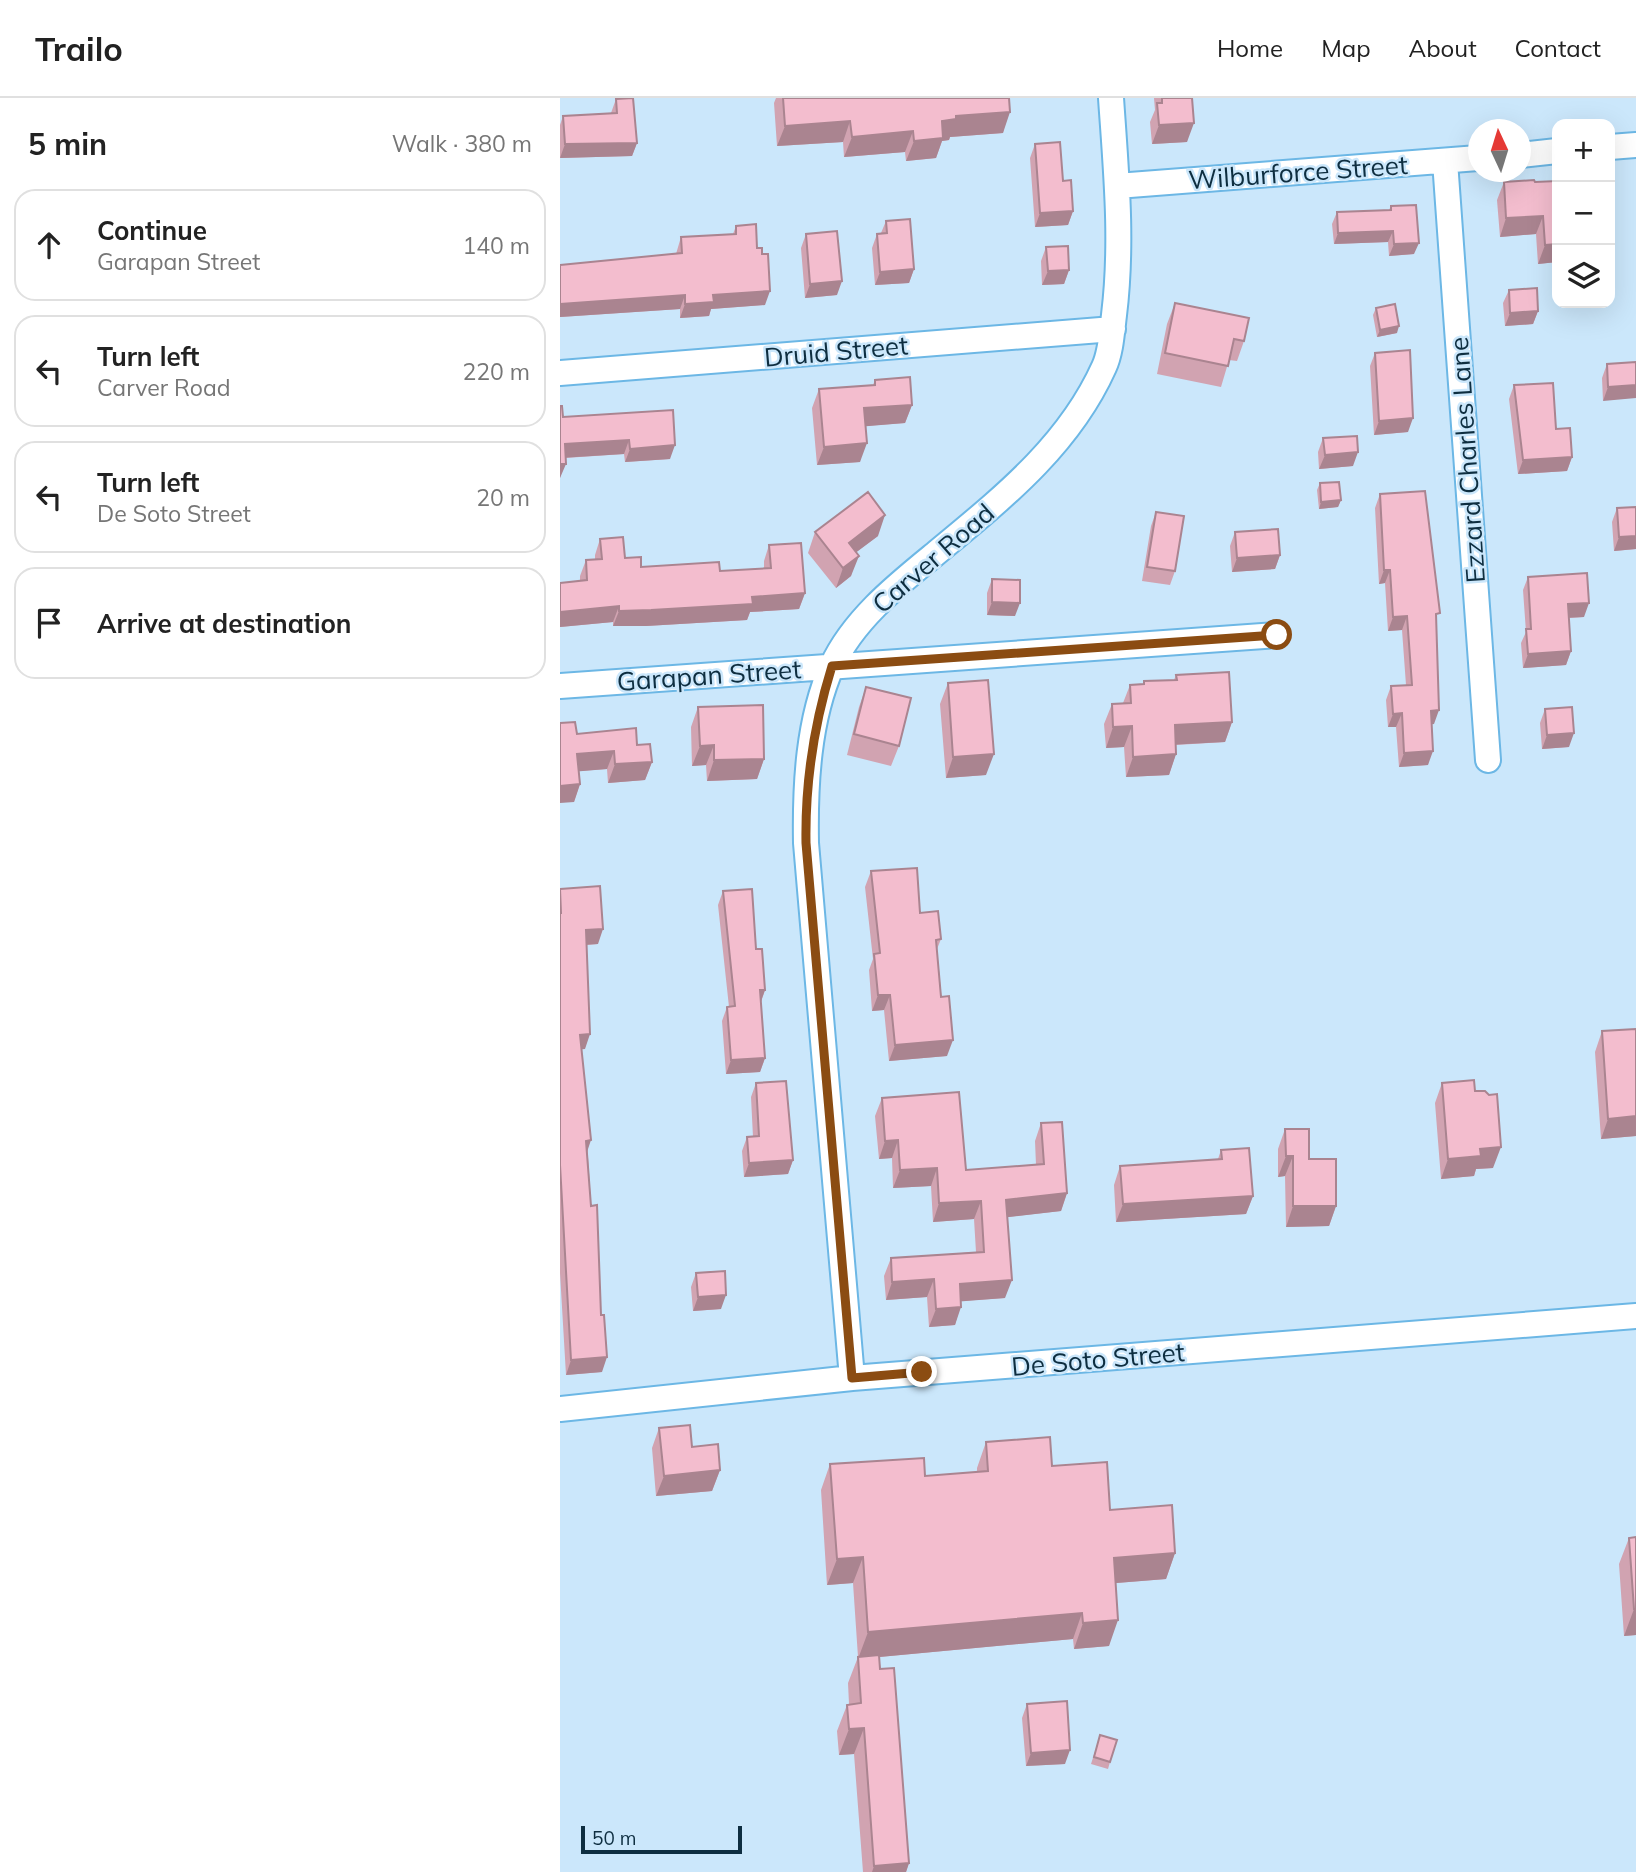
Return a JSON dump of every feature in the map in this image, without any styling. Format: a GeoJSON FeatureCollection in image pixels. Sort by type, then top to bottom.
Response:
{"type":"FeatureCollection","features":[{"type":"Feature","properties":{"kind":"street","name":"Carver Road"},"geometry":{"type":"LineString","coordinates":[[852,1378],[806,843],[805,804],[814,730],[832,666],[857,628],[894,588],[987,511],[1058,444],[1105,365],[1113,329],[1120,244],[1111,98]]}},
{"type":"Feature","properties":{"kind":"street"},"geometry":{"type":"LineString","coordinates":[[1615,147],[1636,145]]}},
{"type":"Feature","properties":{"kind":"street"},"geometry":{"type":"LineString","coordinates":[[1531,154],[1552,152]]}},
{"type":"Feature","properties":{"kind":"street","name":"Wilburforce Street"},"geometry":{"type":"LineString","coordinates":[[1116,186],[1468,159]]}},
{"type":"Feature","properties":{"kind":"street","name":"Ezzard Charles Lane"},"geometry":{"type":"LineString","coordinates":[[1445,161],[1489,760]]}},
{"type":"Feature","properties":{"kind":"street","name":"Druid Street"},"geometry":{"type":"LineString","coordinates":[[560,373],[1113,329]]}},
{"type":"Feature","properties":{"kind":"street","name":"Garapan Street"},"geometry":{"type":"LineString","coordinates":[[560,686],[1277,635]]}},
{"type":"Feature","properties":{"kind":"street","name":"De Soto Street"},"geometry":{"type":"LineString","coordinates":[[560,1409],[852,1378],[1636,1316]]}},
{"type":"Feature","properties":{"kind":"building"},"geometry":{"type":"Polygon","coordinates":[[[633,98],[637,143],[565,144],[563,116],[617,113],[616,99],[633,98]]]}},
{"type":"Feature","properties":{"kind":"building"},"geometry":{"type":"Polygon","coordinates":[[[783,98],[1009,98],[1010,112],[956,116],[956,119],[942,121],[943,138],[914,141],[913,131],[852,137],[850,121],[785,126],[783,98]]]}},
{"type":"Feature","properties":{"kind":"building"},"geometry":{"type":"Polygon","coordinates":[[[1162,98],[1192,98],[1194,123],[1159,125],[1157,103],[1162,103],[1162,98]]]}},
{"type":"Feature","properties":{"kind":"building"},"geometry":{"type":"Polygon","coordinates":[[[1060,142],[1063,181],[1071,180],[1073,211],[1040,213],[1035,144],[1060,142]]]}},
{"type":"Feature","properties":{"kind":"building"},"geometry":{"type":"Polygon","coordinates":[[[1552,181],[1552,244],[1545,245],[1543,216],[1506,218],[1504,182],[1552,181]]]}},
{"type":"Feature","properties":{"kind":"building"},"geometry":{"type":"Polygon","coordinates":[[[1416,205],[1419,243],[1394,244],[1393,231],[1338,233],[1337,212],[1391,210],[1391,206],[1416,205]]]}},
{"type":"Feature","properties":{"kind":"building"},"geometry":{"type":"Polygon","coordinates":[[[910,219],[914,269],[880,272],[877,234],[887,233],[886,221],[910,219]]]}},
{"type":"Feature","properties":{"kind":"building"},"geometry":{"type":"Polygon","coordinates":[[[756,224],[757,248],[762,248],[762,254],[768,254],[770,291],[713,295],[714,302],[685,304],[685,295],[560,304],[560,265],[682,253],[681,237],[736,234],[736,226],[756,224]]]}},
{"type":"Feature","properties":{"kind":"building"},"geometry":{"type":"Polygon","coordinates":[[[837,231],[842,281],[810,284],[806,234],[837,231]]]}},
{"type":"Feature","properties":{"kind":"building"},"geometry":{"type":"Polygon","coordinates":[[[1068,246],[1069,270],[1048,271],[1046,247],[1068,246]]]}},
{"type":"Feature","properties":{"kind":"building"},"geometry":{"type":"Polygon","coordinates":[[[1537,288],[1538,311],[1510,313],[1509,290],[1537,288]]]}},
{"type":"Feature","properties":{"kind":"building"},"geometry":{"type":"Polygon","coordinates":[[[1175,303],[1249,318],[1244,341],[1234,339],[1228,366],[1165,353],[1175,303]]]}},
{"type":"Feature","properties":{"kind":"building"},"geometry":{"type":"Polygon","coordinates":[[[1395,304],[1399,326],[1380,330],[1376,308],[1395,304]]]}},
{"type":"Feature","properties":{"kind":"building"},"geometry":{"type":"Polygon","coordinates":[[[1410,350],[1413,418],[1379,421],[1375,353],[1410,350]]]}},
{"type":"Feature","properties":{"kind":"building"},"geometry":{"type":"Polygon","coordinates":[[[1636,362],[1636,385],[1608,387],[1607,364],[1636,362]]]}},
{"type":"Feature","properties":{"kind":"building"},"geometry":{"type":"Polygon","coordinates":[[[910,377],[912,405],[864,408],[867,443],[824,447],[819,389],[875,385],[875,380],[910,377]]]}},
{"type":"Feature","properties":{"kind":"building"},"geometry":{"type":"Polygon","coordinates":[[[1553,383],[1556,429],[1570,428],[1572,457],[1523,460],[1514,385],[1553,383]]]}},
{"type":"Feature","properties":{"kind":"building"},"geometry":{"type":"Polygon","coordinates":[[[560,406],[563,417],[673,410],[675,445],[630,449],[629,440],[565,444],[566,464],[560,464],[560,406]]]}},
{"type":"Feature","properties":{"kind":"building"},"geometry":{"type":"Polygon","coordinates":[[[1357,436],[1358,452],[1325,455],[1323,438],[1357,436]]]}},
{"type":"Feature","properties":{"kind":"building"},"geometry":{"type":"Polygon","coordinates":[[[1339,482],[1341,500],[1321,502],[1320,483],[1339,482]]]}},
{"type":"Feature","properties":{"kind":"building"},"geometry":{"type":"Polygon","coordinates":[[[1425,491],[1440,613],[1436,614],[1439,710],[1431,711],[1433,751],[1404,753],[1402,713],[1393,714],[1391,686],[1412,685],[1407,616],[1393,617],[1390,570],[1384,570],[1380,494],[1425,491]]]}},
{"type":"Feature","properties":{"kind":"building"},"geometry":{"type":"Polygon","coordinates":[[[868,492],[885,515],[849,543],[859,556],[843,568],[815,532],[868,492]]]}},
{"type":"Feature","properties":{"kind":"building"},"geometry":{"type":"Polygon","coordinates":[[[1636,507],[1636,536],[1619,537],[1617,508],[1636,507]]]}},
{"type":"Feature","properties":{"kind":"building"},"geometry":{"type":"Polygon","coordinates":[[[1156,512],[1184,516],[1175,571],[1147,567],[1156,512]]]}},
{"type":"Feature","properties":{"kind":"building"},"geometry":{"type":"Polygon","coordinates":[[[1278,529],[1280,555],[1237,558],[1235,532],[1278,529]]]}},
{"type":"Feature","properties":{"kind":"building"},"geometry":{"type":"Polygon","coordinates":[[[623,537],[625,558],[641,557],[641,567],[719,562],[720,571],[771,568],[769,545],[801,543],[805,593],[752,597],[753,604],[619,611],[619,606],[560,612],[560,583],[587,580],[586,560],[602,559],[600,539],[623,537]]]}},
{"type":"Feature","properties":{"kind":"building"},"geometry":{"type":"Polygon","coordinates":[[[1587,573],[1589,603],[1568,604],[1571,651],[1528,654],[1526,629],[1531,629],[1528,577],[1587,573]]]}},
{"type":"Feature","properties":{"kind":"building"},"geometry":{"type":"Polygon","coordinates":[[[992,579],[1020,580],[1020,603],[992,602],[992,579]]]}},
{"type":"Feature","properties":{"kind":"building"},"geometry":{"type":"Polygon","coordinates":[[[1229,672],[1232,722],[1175,725],[1176,754],[1133,757],[1132,726],[1113,727],[1112,704],[1131,703],[1130,685],[1144,684],[1144,681],[1177,680],[1176,675],[1229,672]]]}},
{"type":"Feature","properties":{"kind":"building"},"geometry":{"type":"Polygon","coordinates":[[[988,680],[994,754],[953,757],[948,683],[988,680]]]}},
{"type":"Feature","properties":{"kind":"building"},"geometry":{"type":"Polygon","coordinates":[[[866,687],[911,698],[899,746],[854,734],[866,687]]]}},
{"type":"Feature","properties":{"kind":"building"},"geometry":{"type":"Polygon","coordinates":[[[763,705],[764,759],[714,760],[714,745],[700,746],[698,707],[763,705]]]}},
{"type":"Feature","properties":{"kind":"building"},"geometry":{"type":"Polygon","coordinates":[[[1572,707],[1574,733],[1547,735],[1545,709],[1572,707]]]}},
{"type":"Feature","properties":{"kind":"building"},"geometry":{"type":"Polygon","coordinates":[[[575,722],[577,734],[636,728],[637,745],[650,744],[652,762],[615,764],[614,751],[577,754],[580,784],[560,786],[560,723],[575,722]]]}},
{"type":"Feature","properties":{"kind":"building"},"geometry":{"type":"Polygon","coordinates":[[[917,868],[920,913],[938,911],[941,939],[936,940],[941,997],[949,996],[953,1040],[895,1045],[890,995],[878,995],[874,954],[880,953],[871,871],[917,868]]]}},
{"type":"Feature","properties":{"kind":"building"},"geometry":{"type":"Polygon","coordinates":[[[600,886],[603,929],[586,930],[590,1034],[580,1035],[591,1140],[586,1141],[591,1206],[597,1205],[601,1315],[604,1315],[607,1357],[571,1360],[560,1165],[560,889],[600,886]]]}},
{"type":"Feature","properties":{"kind":"building"},"geometry":{"type":"Polygon","coordinates":[[[752,889],[756,949],[762,949],[765,990],[760,990],[765,1058],[731,1060],[727,1007],[735,1006],[723,891],[752,889]]]}},
{"type":"Feature","properties":{"kind":"building"},"geometry":{"type":"Polygon","coordinates":[[[1636,1029],[1636,1116],[1608,1119],[1602,1031],[1636,1029]]]}},
{"type":"Feature","properties":{"kind":"building"},"geometry":{"type":"Polygon","coordinates":[[[1474,1080],[1475,1091],[1497,1094],[1501,1147],[1480,1149],[1481,1156],[1448,1159],[1442,1083],[1474,1080]]]}},
{"type":"Feature","properties":{"kind":"building"},"geometry":{"type":"Polygon","coordinates":[[[786,1081],[793,1160],[749,1163],[747,1137],[759,1136],[756,1083],[786,1081]]]}},
{"type":"Feature","properties":{"kind":"building"},"geometry":{"type":"Polygon","coordinates":[[[959,1092],[966,1170],[1044,1164],[1041,1123],[1062,1122],[1067,1193],[1006,1200],[1012,1280],[960,1284],[961,1307],[936,1309],[934,1279],[892,1282],[891,1258],[984,1252],[981,1201],[939,1203],[937,1168],[900,1170],[898,1140],[885,1141],[882,1098],[959,1092]]]}},
{"type":"Feature","properties":{"kind":"building"},"geometry":{"type":"Polygon","coordinates":[[[1285,1129],[1309,1129],[1309,1159],[1336,1159],[1336,1206],[1293,1206],[1293,1156],[1286,1156],[1285,1129]]]}},
{"type":"Feature","properties":{"kind":"building"},"geometry":{"type":"Polygon","coordinates":[[[1249,1148],[1253,1196],[1123,1204],[1120,1166],[1222,1159],[1221,1150],[1249,1148]]]}},
{"type":"Feature","properties":{"kind":"building"},"geometry":{"type":"Polygon","coordinates":[[[725,1271],[726,1295],[698,1297],[696,1273],[725,1271]]]}},
{"type":"Feature","properties":{"kind":"building"},"geometry":{"type":"Polygon","coordinates":[[[690,1425],[692,1447],[718,1444],[720,1470],[664,1476],[659,1428],[690,1425]]]}},
{"type":"Feature","properties":{"kind":"building"},"geometry":{"type":"Polygon","coordinates":[[[1050,1437],[1052,1466],[1107,1462],[1110,1510],[1172,1505],[1175,1553],[1114,1558],[1118,1620],[1083,1623],[1082,1613],[868,1632],[863,1557],[837,1559],[830,1464],[924,1458],[925,1476],[988,1471],[986,1442],[1050,1437]]]}},
{"type":"Feature","properties":{"kind":"building"},"geometry":{"type":"Polygon","coordinates":[[[1636,1537],[1636,1609],[1634,1609],[1629,1538],[1636,1537]]]}},
{"type":"Feature","properties":{"kind":"building"},"geometry":{"type":"Polygon","coordinates":[[[879,1655],[880,1669],[894,1668],[909,1863],[874,1866],[864,1728],[849,1729],[847,1705],[861,1703],[858,1657],[879,1655]]]}},
{"type":"Feature","properties":{"kind":"building"},"geometry":{"type":"Polygon","coordinates":[[[1067,1701],[1070,1750],[1031,1753],[1027,1704],[1067,1701]]]}},
{"type":"Feature","properties":{"kind":"building"},"geometry":{"type":"Polygon","coordinates":[[[1100,1735],[1117,1740],[1110,1762],[1094,1757],[1100,1735]]]}},
{"type":"Feature","properties":{"kind":"route"},"geometry":{"type":"LineString","coordinates":[[922,1372],[852,1378],[806,843],[805,804],[814,730],[832,666],[1277,635]]}}]}
